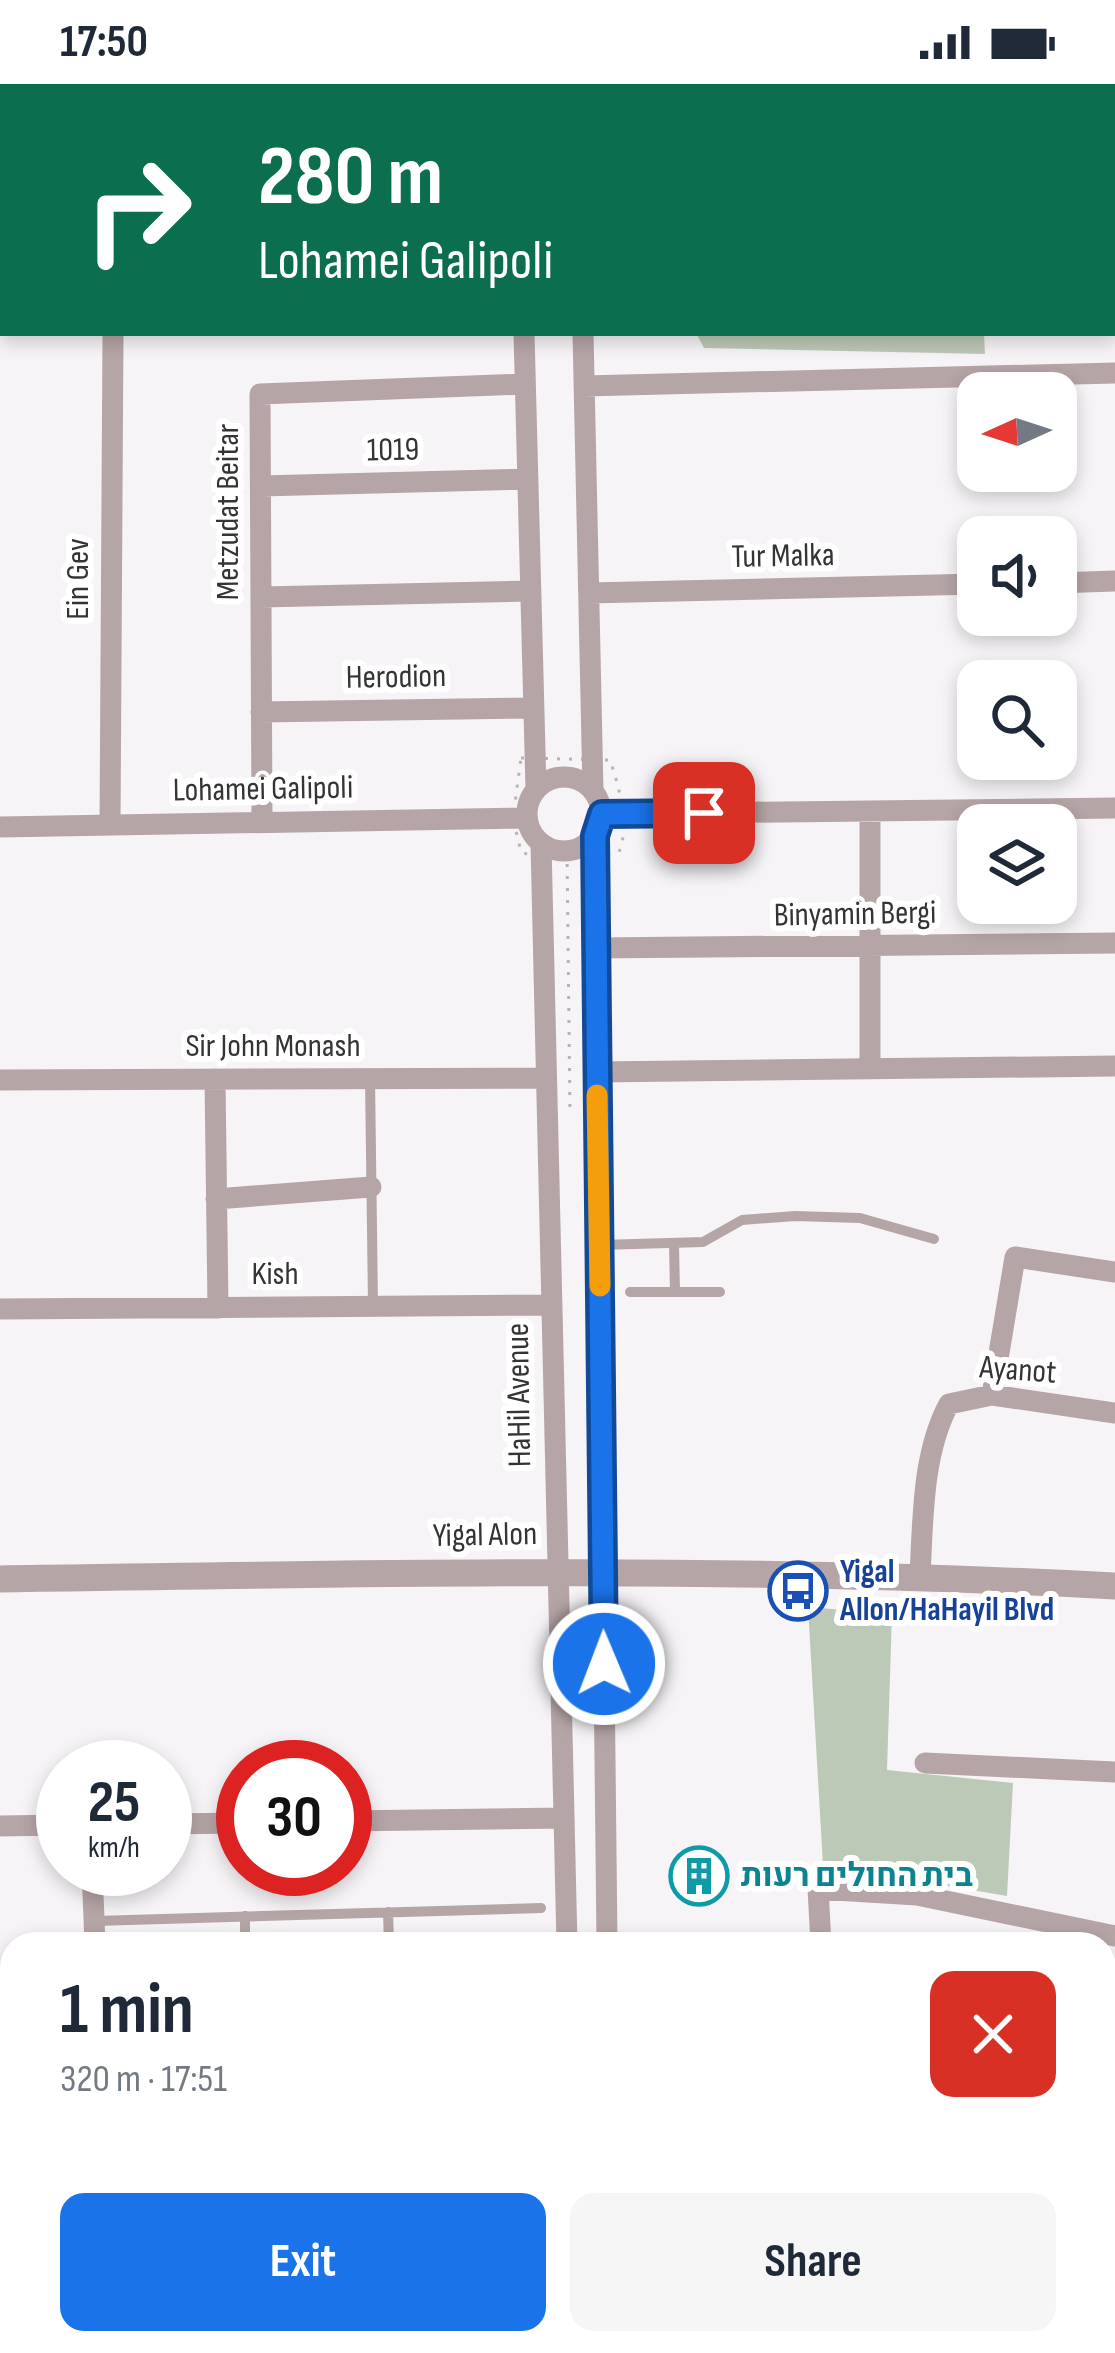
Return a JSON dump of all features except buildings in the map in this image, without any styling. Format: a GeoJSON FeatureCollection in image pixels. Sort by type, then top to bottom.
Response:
{"type":"FeatureCollection","features":[{"type":"Feature","properties":{"kind":"street","name":"Ein Gev"},"geometry":{"type":"LineString","coordinates":[[110,825],[113,336]]}},
{"type":"Feature","properties":{"kind":"street"},"geometry":{"type":"LineString","coordinates":[[524,336],[536,789]]}},
{"type":"Feature","properties":{"kind":"street"},"geometry":{"type":"LineString","coordinates":[[583,336],[593,790]]}},
{"type":"Feature","properties":{"kind":"street"},"geometry":{"type":"LineString","coordinates":[[584,386],[1115,373]]}},
{"type":"Feature","properties":{"kind":"street","name":"Metzudat Beitar"},"geometry":{"type":"LineString","coordinates":[[262,822],[260,394],[525,384]]}},
{"type":"Feature","properties":{"kind":"street","name":"1019"},"geometry":{"type":"LineString","coordinates":[[261,486],[527,479]]}},
{"type":"Feature","properties":{"kind":"street"},"geometry":{"type":"LineString","coordinates":[[1077,582],[1115,581]]}},
{"type":"Feature","properties":{"kind":"street","name":"Tur Malka"},"geometry":{"type":"LineString","coordinates":[[589,593],[957,584]]}},
{"type":"Feature","properties":{"kind":"street"},"geometry":{"type":"LineString","coordinates":[[261,598],[529,590]]}},
{"type":"Feature","properties":{"kind":"street","name":"Herodion"},"geometry":{"type":"LineString","coordinates":[[261,712],[532,708]]}},
{"type":"Feature","properties":{"kind":"street"},"geometry":{"type":"LineString","coordinates":[[595,846],[542,852],[520,818],[536,789],[560,776],[573,777],[593,790],[611,814]]}},
{"type":"Feature","properties":{"kind":"street"},"geometry":{"type":"LineString","coordinates":[[611,814],[1115,808]]}},
{"type":"Feature","properties":{"kind":"street"},"geometry":{"type":"LineString","coordinates":[[870,811],[870,1069]]}},
{"type":"Feature","properties":{"kind":"street"},"geometry":{"type":"LineString","coordinates":[[608,1932],[595,846],[611,814]]}},
{"type":"Feature","properties":{"kind":"street","name":"Lohamei Galipoli"},"geometry":{"type":"LineString","coordinates":[[0,827],[520,818]]}},
{"type":"Feature","properties":{"kind":"street","name":"HaHil Avenue"},"geometry":{"type":"LineString","coordinates":[[542,852],[567,1932]]}},
{"type":"Feature","properties":{"kind":"street","name":"Binyamin Bergi"},"geometry":{"type":"LineString","coordinates":[[595,948],[1115,943]]}},
{"type":"Feature","properties":{"kind":"street"},"geometry":{"type":"LineString","coordinates":[[597,1072],[1115,1066]]}},
{"type":"Feature","properties":{"kind":"street","name":"Sir John Monash"},"geometry":{"type":"LineString","coordinates":[[0,1080],[546,1078]]}},
{"type":"Feature","properties":{"kind":"street"},"geometry":{"type":"LineString","coordinates":[[215,1079],[218,1308]]}},
{"type":"Feature","properties":{"kind":"street"},"geometry":{"type":"LineString","coordinates":[[217,1199],[371,1187]]}},
{"type":"Feature","properties":{"kind":"street"},"geometry":{"type":"LineString","coordinates":[[992,1395],[1015,1257],[1115,1272]]}},
{"type":"Feature","properties":{"kind":"street","name":"Kish"},"geometry":{"type":"LineString","coordinates":[[0,1310],[550,1305]]}},
{"type":"Feature","properties":{"kind":"street","name":"Ayanot"},"geometry":{"type":"LineString","coordinates":[[920,1575],[923,1511],[942,1415],[949,1404],[992,1395],[1115,1413]]}},
{"type":"Feature","properties":{"kind":"street","name":"Yigal Alon"},"geometry":{"type":"LineString","coordinates":[[0,1579],[556,1570],[920,1575],[1115,1586]]}},
{"type":"Feature","properties":{"kind":"street"},"geometry":{"type":"LineString","coordinates":[[925,1763],[1115,1772]]}},
{"type":"Feature","properties":{"kind":"street"},"geometry":{"type":"LineString","coordinates":[[372,1821],[563,1819]]}},
{"type":"Feature","properties":{"kind":"street"},"geometry":{"type":"LineString","coordinates":[[0,1826],[36,1825]]}},
{"type":"Feature","properties":{"kind":"street"},"geometry":{"type":"LineString","coordinates":[[820,1932],[818,1889],[917,1895],[1096,1932]]}},
{"type":"Feature","properties":{"kind":"street"},"geometry":{"type":"LineString","coordinates":[[93,1896],[95,1932]]}},
{"type":"Feature","properties":{"kind":"lane"},"geometry":{"type":"LineString","coordinates":[[370,1078],[373,1306]]}},
{"type":"Feature","properties":{"kind":"lane"},"geometry":{"type":"LineString","coordinates":[[600,1245],[703,1242],[742,1220],[795,1216],[860,1219],[934,1239]]}},
{"type":"Feature","properties":{"kind":"lane"},"geometry":{"type":"LineString","coordinates":[[674,1244],[675,1292]]}},
{"type":"Feature","properties":{"kind":"lane"},"geometry":{"type":"LineString","coordinates":[[630,1292],[720,1292]]}},
{"type":"Feature","properties":{"kind":"lane"},"geometry":{"type":"LineString","coordinates":[[95,1932],[245,1916],[542,1907]]}},
{"type":"Feature","properties":{"kind":"lane"},"geometry":{"type":"LineString","coordinates":[[388,1912],[389,1932]]}},
{"type":"Feature","properties":{"kind":"lane"},"geometry":{"type":"LineString","coordinates":[[245,1916],[245,1932]]}},
{"type":"Feature","properties":{"kind":"path"},"geometry":{"type":"LineString","coordinates":[[521,758],[534,759],[610,760],[620,789],[611,814],[623,843],[619,852],[595,846],[521,852],[521,758]]}},
{"type":"Feature","properties":{"kind":"green space"},"geometry":{"type":"Polygon","coordinates":[[[698,336],[984,336],[985,354],[704,348],[698,336]]]}},
{"type":"Feature","properties":{"kind":"green space"},"geometry":{"type":"Polygon","coordinates":[[[808,1607],[892,1614],[887,1770],[1013,1783],[1007,1896],[823,1865],[808,1607]]]}},
{"type":"Feature","properties":{"kind":"slow traffic"},"geometry":{"type":"LineString","coordinates":[[597,1095],[600,1286]]}},
{"type":"Feature","properties":{"kind":"place","name":"Yigal Allon/HaHayil Blvd"},"geometry":{"type":"Point","coordinates":[798,1591]}},
{"type":"Feature","properties":{"kind":"place","name":"בית החולים רעות"},"geometry":{"type":"Point","coordinates":[699,1876]}},
{"type":"Feature","properties":{"kind":"route"},"geometry":{"type":"LineString","coordinates":[[604,1664],[595,836],[602,814],[704,813]]}}]}
